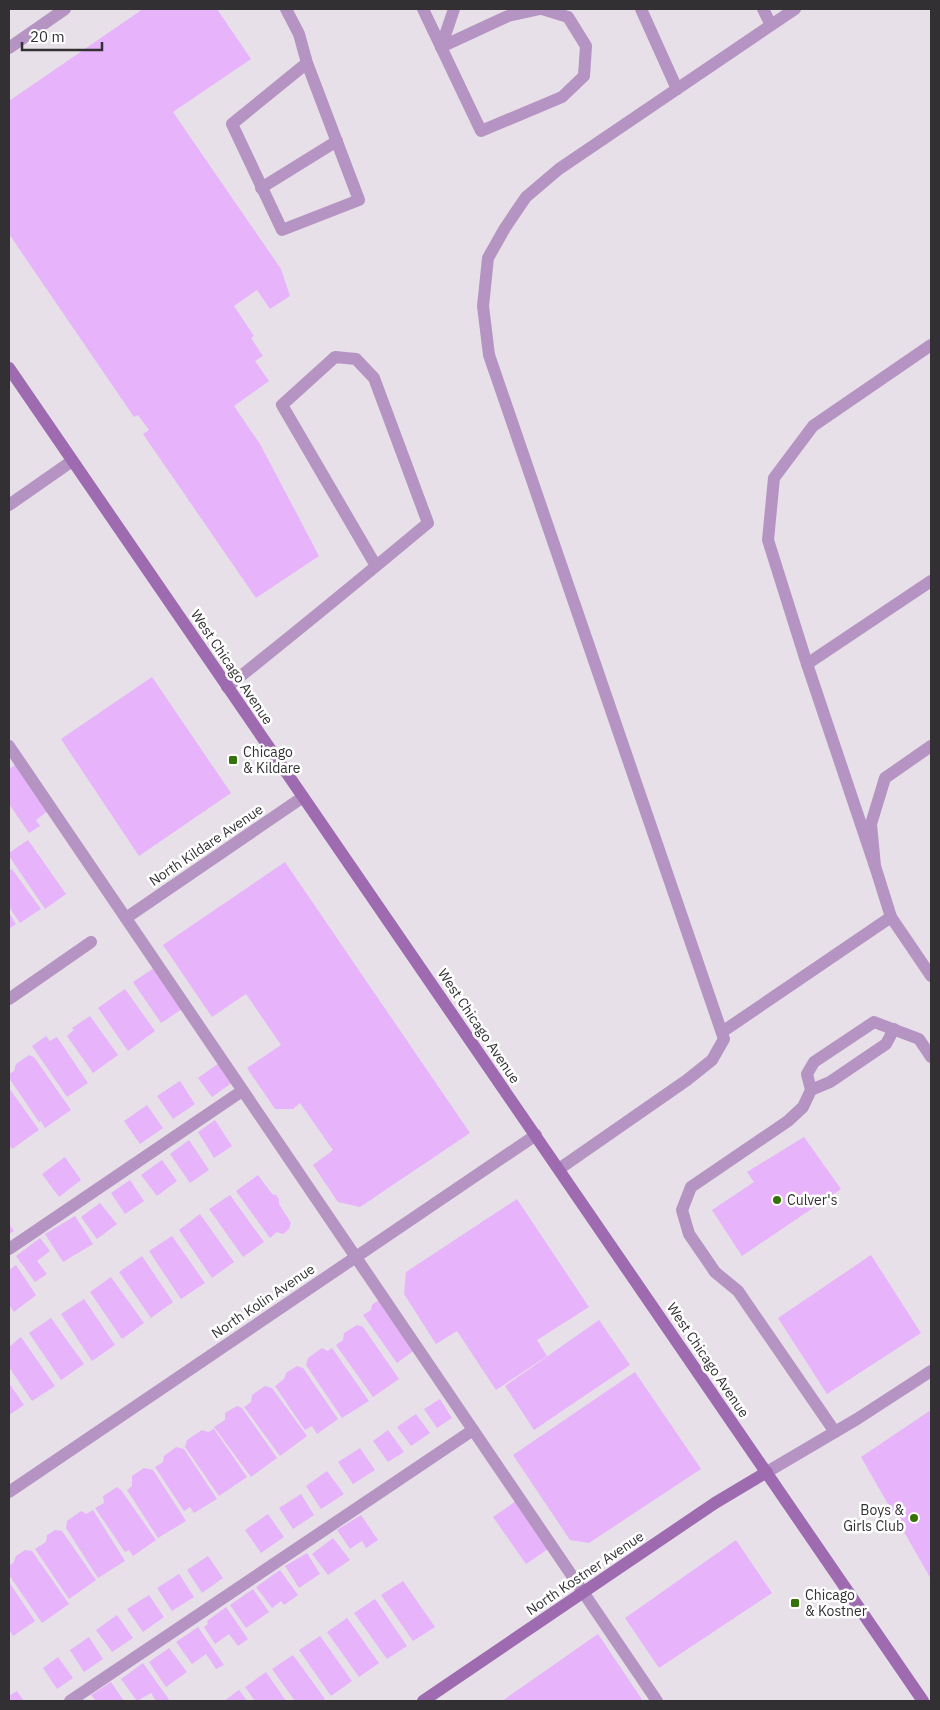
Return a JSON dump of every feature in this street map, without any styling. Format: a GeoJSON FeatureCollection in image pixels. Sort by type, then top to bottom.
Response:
{"type":"FeatureCollection","features":[{"type":"Feature","properties":{"kind":"main road","name":"West Chicago Avenue"},"geometry":{"type":"LineString","coordinates":[[9,368],[923,1701]]}},
{"type":"Feature","properties":{"kind":"main road","name":"North Kostner Avenue"},"geometry":{"type":"LineString","coordinates":[[423,1701],[715,1503],[767,1472]]}},
{"type":"Feature","properties":{"kind":"street"},"geometry":{"type":"LineString","coordinates":[[9,48],[65,9]]}},
{"type":"Feature","properties":{"kind":"street"},"geometry":{"type":"LineString","coordinates":[[286,9],[299,34],[307,63],[359,200],[282,230],[232,124],[307,63]]}},
{"type":"Feature","properties":{"kind":"street"},"geometry":{"type":"LineString","coordinates":[[423,9],[441,47],[481,131],[562,97],[584,76],[586,46],[568,17],[541,9],[508,16],[441,47]]}},
{"type":"Feature","properties":{"kind":"street"},"geometry":{"type":"LineString","coordinates":[[441,47],[454,9]]}},
{"type":"Feature","properties":{"kind":"street"},"geometry":{"type":"LineString","coordinates":[[640,9],[677,89]]}},
{"type":"Feature","properties":{"kind":"street"},"geometry":{"type":"LineString","coordinates":[[763,9],[771,25]]}},
{"type":"Feature","properties":{"kind":"street"},"geometry":{"type":"LineString","coordinates":[[559,1169],[687,1080],[712,1060],[724,1039],[489,355],[483,306],[488,258],[526,197],[559,169],[795,9]]}},
{"type":"Feature","properties":{"kind":"street"},"geometry":{"type":"LineString","coordinates":[[261,188],[337,141]]}},
{"type":"Feature","properties":{"kind":"street"},"geometry":{"type":"LineString","coordinates":[[931,345],[813,426],[774,478],[768,540],[891,916],[931,976]]}},
{"type":"Feature","properties":{"kind":"street"},"geometry":{"type":"LineString","coordinates":[[228,687],[376,566],[428,523],[374,378],[356,360],[335,357],[282,405],[376,566]]}},
{"type":"Feature","properties":{"kind":"street"},"geometry":{"type":"LineString","coordinates":[[9,505],[72,461]]}},
{"type":"Feature","properties":{"kind":"street"},"geometry":{"type":"LineString","coordinates":[[807,664],[931,581]]}},
{"type":"Feature","properties":{"kind":"street"},"geometry":{"type":"LineString","coordinates":[[9,746],[657,1701]]}},
{"type":"Feature","properties":{"kind":"street"},"geometry":{"type":"LineString","coordinates":[[875,866],[871,824],[885,778],[931,746]]}},
{"type":"Feature","properties":{"kind":"street","name":"North Kildare Avenue"},"geometry":{"type":"LineString","coordinates":[[126,918],[303,797]]}},
{"type":"Feature","properties":{"kind":"street"},"geometry":{"type":"LineString","coordinates":[[722,1032],[891,916]]}},
{"type":"Feature","properties":{"kind":"street"},"geometry":{"type":"LineString","coordinates":[[9,999],[91,942]]}},
{"type":"Feature","properties":{"kind":"street"},"geometry":{"type":"LineString","coordinates":[[835,1432],[738,1291],[715,1272],[689,1234],[682,1210],[692,1187],[788,1122],[803,1107],[811,1090],[807,1074],[814,1062],[874,1022],[919,1039],[931,1057]]}},
{"type":"Feature","properties":{"kind":"street"},"geometry":{"type":"LineString","coordinates":[[811,1090],[830,1082],[886,1044],[894,1029]]}},
{"type":"Feature","properties":{"kind":"street"},"geometry":{"type":"LineString","coordinates":[[9,1248],[242,1091]]}},
{"type":"Feature","properties":{"kind":"street","name":"North Kolin Avenue"},"geometry":{"type":"LineString","coordinates":[[9,1492],[536,1135]]}},
{"type":"Feature","properties":{"kind":"street"},"geometry":{"type":"LineString","coordinates":[[767,1472],[835,1432],[931,1371]]}},
{"type":"Feature","properties":{"kind":"street"},"geometry":{"type":"LineString","coordinates":[[70,1701],[473,1430]]}},
{"type":"Feature","properties":{"kind":"building"},"geometry":{"type":"Polygon","coordinates":[[[143,9],[217,9],[251,59],[173,112],[281,269],[290,296],[270,309],[257,290],[234,306],[254,336],[251,338],[263,356],[255,361],[269,381],[234,406],[260,444],[319,556],[256,598],[143,434],[149,430],[138,415],[134,417],[9,234],[9,101],[143,9]]]}},
{"type":"Feature","properties":{"kind":"building"},"geometry":{"type":"Polygon","coordinates":[[[152,677],[231,793],[139,856],[61,739],[152,677]]]}},
{"type":"Feature","properties":{"kind":"building"},"geometry":{"type":"Polygon","coordinates":[[[15,765],[48,811],[36,820],[40,826],[29,833],[9,804],[9,769],[15,765]]]}},
{"type":"Feature","properties":{"kind":"building"},"geometry":{"type":"Polygon","coordinates":[[[28,840],[66,894],[45,909],[9,856],[9,853],[28,840]]]}},
{"type":"Feature","properties":{"kind":"building"},"geometry":{"type":"Polygon","coordinates":[[[285,862],[470,1133],[360,1207],[338,1202],[313,1165],[333,1150],[300,1103],[293,1109],[275,1109],[247,1068],[281,1045],[246,994],[212,1017],[163,945],[285,862]]]}},
{"type":"Feature","properties":{"kind":"building"},"geometry":{"type":"Polygon","coordinates":[[[12,869],[41,909],[20,923],[9,907],[9,871],[12,869]]]}},
{"type":"Feature","properties":{"kind":"building"},"geometry":{"type":"Polygon","coordinates":[[[9,913],[16,924],[9,929],[9,913]]]}},
{"type":"Feature","properties":{"kind":"building"},"geometry":{"type":"Polygon","coordinates":[[[154,968],[182,1009],[161,1023],[133,982],[154,968]]]}},
{"type":"Feature","properties":{"kind":"building"},"geometry":{"type":"Polygon","coordinates":[[[125,989],[155,1031],[128,1051],[98,1008],[125,989]]]}},
{"type":"Feature","properties":{"kind":"building"},"geometry":{"type":"Polygon","coordinates":[[[90,1016],[118,1055],[93,1073],[67,1036],[74,1030],[72,1028],[90,1016]]]}},
{"type":"Feature","properties":{"kind":"building"},"geometry":{"type":"Polygon","coordinates":[[[46,1036],[50,1041],[57,1037],[88,1083],[67,1097],[32,1046],[46,1036]]]}},
{"type":"Feature","properties":{"kind":"building"},"geometry":{"type":"Polygon","coordinates":[[[29,1055],[34,1057],[71,1110],[45,1128],[9,1078],[9,1074],[14,1071],[16,1064],[29,1055]]]}},
{"type":"Feature","properties":{"kind":"building"},"geometry":{"type":"Polygon","coordinates":[[[219,1063],[233,1082],[212,1097],[198,1078],[219,1063]]]}},
{"type":"Feature","properties":{"kind":"building"},"geometry":{"type":"Polygon","coordinates":[[[180,1081],[195,1104],[173,1119],[157,1096],[180,1081]]]}},
{"type":"Feature","properties":{"kind":"building"},"geometry":{"type":"Polygon","coordinates":[[[9,1088],[39,1130],[12,1149],[9,1144],[9,1088]]]}},
{"type":"Feature","properties":{"kind":"building"},"geometry":{"type":"Polygon","coordinates":[[[147,1105],[163,1128],[140,1144],[124,1121],[147,1105]]]}},
{"type":"Feature","properties":{"kind":"building"},"geometry":{"type":"Polygon","coordinates":[[[215,1120],[232,1146],[214,1158],[198,1132],[215,1120]]]}},
{"type":"Feature","properties":{"kind":"building","name":"Culver's"},"geometry":{"type":"Polygon","coordinates":[[[804,1137],[841,1189],[742,1256],[712,1210],[754,1182],[747,1172],[804,1137]]]}},
{"type":"Feature","properties":{"kind":"building"},"geometry":{"type":"Polygon","coordinates":[[[189,1140],[209,1170],[190,1183],[170,1154],[189,1140]]]}},
{"type":"Feature","properties":{"kind":"building"},"geometry":{"type":"Polygon","coordinates":[[[65,1157],[81,1180],[59,1197],[42,1174],[65,1157]]]}},
{"type":"Feature","properties":{"kind":"building"},"geometry":{"type":"Polygon","coordinates":[[[162,1160],[177,1181],[157,1196],[141,1175],[162,1160]]]}},
{"type":"Feature","properties":{"kind":"building"},"geometry":{"type":"Polygon","coordinates":[[[258,1175],[272,1194],[276,1195],[279,1199],[279,1204],[291,1223],[289,1229],[283,1234],[277,1232],[270,1238],[236,1191],[258,1175]]]}},
{"type":"Feature","properties":{"kind":"building"},"geometry":{"type":"Polygon","coordinates":[[[130,1180],[144,1201],[125,1214],[111,1193],[130,1180]]]}},
{"type":"Feature","properties":{"kind":"building"},"geometry":{"type":"Polygon","coordinates":[[[230,1195],[264,1242],[243,1257],[209,1209],[230,1195]]]}},
{"type":"Feature","properties":{"kind":"building"},"geometry":{"type":"Polygon","coordinates":[[[517,1199],[589,1307],[537,1340],[547,1356],[496,1390],[457,1331],[436,1344],[404,1294],[406,1272],[517,1199]]]}},
{"type":"Feature","properties":{"kind":"building"},"geometry":{"type":"Polygon","coordinates":[[[100,1203],[117,1224],[97,1239],[81,1217],[100,1203]]]}},
{"type":"Feature","properties":{"kind":"building"},"geometry":{"type":"Polygon","coordinates":[[[200,1214],[234,1262],[212,1278],[179,1230],[200,1214]]]}},
{"type":"Feature","properties":{"kind":"building"},"geometry":{"type":"Polygon","coordinates":[[[75,1216],[93,1244],[63,1262],[45,1234],[75,1216]]]}},
{"type":"Feature","properties":{"kind":"building"},"geometry":{"type":"Polygon","coordinates":[[[9,1224],[14,1231],[9,1234],[9,1224]]]}},
{"type":"Feature","properties":{"kind":"building"},"geometry":{"type":"Polygon","coordinates":[[[172,1236],[205,1283],[181,1299],[149,1251],[172,1236]]]}},
{"type":"Feature","properties":{"kind":"building"},"geometry":{"type":"Polygon","coordinates":[[[40,1238],[50,1251],[37,1261],[47,1274],[35,1282],[16,1256],[40,1238]]]}},
{"type":"Feature","properties":{"kind":"building"},"geometry":{"type":"Polygon","coordinates":[[[871,1255],[921,1333],[827,1394],[778,1318],[871,1255]]]}},
{"type":"Feature","properties":{"kind":"building"},"geometry":{"type":"Polygon","coordinates":[[[142,1256],[173,1302],[151,1318],[119,1272],[142,1256]]]}},
{"type":"Feature","properties":{"kind":"building"},"geometry":{"type":"Polygon","coordinates":[[[16,1265],[36,1295],[14,1312],[9,1305],[9,1270],[16,1265]]]}},
{"type":"Feature","properties":{"kind":"building"},"geometry":{"type":"Polygon","coordinates":[[[111,1277],[144,1323],[122,1339],[90,1292],[111,1277]]]}},
{"type":"Feature","properties":{"kind":"building"},"geometry":{"type":"Polygon","coordinates":[[[84,1299],[115,1345],[92,1361],[61,1314],[84,1299]]]}},
{"type":"Feature","properties":{"kind":"building"},"geometry":{"type":"Polygon","coordinates":[[[377,1301],[383,1302],[416,1349],[397,1363],[363,1315],[371,1310],[372,1305],[377,1301]]]}},
{"type":"Feature","properties":{"kind":"building"},"geometry":{"type":"Polygon","coordinates":[[[51,1318],[84,1364],[61,1380],[29,1333],[51,1318]]]}},
{"type":"Feature","properties":{"kind":"building"},"geometry":{"type":"Polygon","coordinates":[[[599,1320],[630,1365],[534,1430],[505,1386],[599,1320]]]}},
{"type":"Feature","properties":{"kind":"building"},"geometry":{"type":"Polygon","coordinates":[[[357,1325],[363,1327],[399,1379],[373,1397],[336,1345],[343,1340],[344,1333],[357,1325]]]}},
{"type":"Feature","properties":{"kind":"building"},"geometry":{"type":"Polygon","coordinates":[[[21,1337],[55,1386],[32,1401],[9,1367],[9,1347],[21,1337]]]}},
{"type":"Feature","properties":{"kind":"building"},"geometry":{"type":"Polygon","coordinates":[[[322,1348],[328,1351],[332,1348],[369,1401],[342,1418],[306,1365],[308,1358],[322,1348]]]}},
{"type":"Feature","properties":{"kind":"building"},"geometry":{"type":"Polygon","coordinates":[[[297,1366],[303,1368],[338,1419],[317,1434],[312,1426],[305,1430],[275,1386],[284,1379],[286,1373],[297,1366]]]}},
{"type":"Feature","properties":{"kind":"building"},"geometry":{"type":"Polygon","coordinates":[[[635,1372],[701,1469],[589,1543],[570,1540],[513,1455],[635,1372]]]}},
{"type":"Feature","properties":{"kind":"building"},"geometry":{"type":"Polygon","coordinates":[[[9,1383],[24,1405],[9,1415],[9,1383]]]}},
{"type":"Feature","properties":{"kind":"building"},"geometry":{"type":"Polygon","coordinates":[[[265,1386],[272,1388],[307,1436],[280,1456],[244,1407],[251,1402],[252,1395],[265,1386]]]}},
{"type":"Feature","properties":{"kind":"building"},"geometry":{"type":"Polygon","coordinates":[[[440,1399],[452,1418],[437,1428],[424,1409],[440,1399]]]}},
{"type":"Feature","properties":{"kind":"building"},"geometry":{"type":"Polygon","coordinates":[[[237,1406],[242,1408],[277,1458],[251,1477],[214,1427],[225,1420],[225,1413],[237,1406]]]}},
{"type":"Feature","properties":{"kind":"building","name":"Boys & Girls Club"},"geometry":{"type":"Polygon","coordinates":[[[931,1410],[931,1579],[861,1457],[931,1410]]]}},
{"type":"Feature","properties":{"kind":"building"},"geometry":{"type":"Polygon","coordinates":[[[416,1414],[430,1433],[411,1446],[397,1427],[416,1414]]]}},
{"type":"Feature","properties":{"kind":"building"},"geometry":{"type":"Polygon","coordinates":[[[214,1429],[247,1477],[219,1496],[185,1447],[187,1440],[202,1430],[208,1432],[214,1429]]]}},
{"type":"Feature","properties":{"kind":"building"},"geometry":{"type":"Polygon","coordinates":[[[388,1430],[404,1452],[388,1462],[373,1441],[388,1430]]]}},
{"type":"Feature","properties":{"kind":"building"},"geometry":{"type":"Polygon","coordinates":[[[176,1447],[184,1449],[217,1499],[194,1513],[190,1507],[184,1511],[155,1467],[163,1462],[164,1456],[176,1447]]]}},
{"type":"Feature","properties":{"kind":"building"},"geometry":{"type":"Polygon","coordinates":[[[360,1448],[375,1470],[353,1484],[338,1462],[360,1448]]]}},
{"type":"Feature","properties":{"kind":"building"},"geometry":{"type":"Polygon","coordinates":[[[144,1468],[153,1470],[186,1521],[158,1538],[127,1490],[132,1486],[132,1476],[144,1468]]]}},
{"type":"Feature","properties":{"kind":"building"},"geometry":{"type":"Polygon","coordinates":[[[327,1471],[344,1494],[321,1509],[306,1486],[327,1471]]]}},
{"type":"Feature","properties":{"kind":"building"},"geometry":{"type":"Polygon","coordinates":[[[117,1487],[156,1540],[133,1556],[129,1550],[125,1552],[95,1508],[104,1503],[103,1496],[117,1487]]]}},
{"type":"Feature","properties":{"kind":"building"},"geometry":{"type":"Polygon","coordinates":[[[301,1494],[314,1515],[293,1529],[279,1508],[301,1494]]]}},
{"type":"Feature","properties":{"kind":"building"},"geometry":{"type":"Polygon","coordinates":[[[516,1501],[548,1549],[526,1564],[493,1517],[516,1501]]]}},
{"type":"Feature","properties":{"kind":"building"},"geometry":{"type":"Polygon","coordinates":[[[93,1510],[125,1561],[98,1578],[66,1528],[67,1521],[81,1511],[86,1514],[93,1510]]]}},
{"type":"Feature","properties":{"kind":"building"},"geometry":{"type":"Polygon","coordinates":[[[268,1514],[284,1537],[261,1553],[245,1530],[268,1514]]]}},
{"type":"Feature","properties":{"kind":"building"},"geometry":{"type":"Polygon","coordinates":[[[361,1515],[378,1540],[366,1548],[362,1541],[350,1549],[337,1530],[361,1515]]]}},
{"type":"Feature","properties":{"kind":"building"},"geometry":{"type":"Polygon","coordinates":[[[55,1530],[62,1531],[96,1580],[69,1599],[35,1549],[46,1542],[47,1535],[55,1530]]]}},
{"type":"Feature","properties":{"kind":"building"},"geometry":{"type":"Polygon","coordinates":[[[333,1538],[350,1560],[328,1575],[312,1554],[333,1538]]]}},
{"type":"Feature","properties":{"kind":"building"},"geometry":{"type":"Polygon","coordinates":[[[736,1540],[772,1593],[659,1668],[625,1618],[736,1540]]]}},
{"type":"Feature","properties":{"kind":"building"},"geometry":{"type":"Polygon","coordinates":[[[25,1550],[32,1551],[69,1604],[42,1623],[9,1575],[9,1566],[14,1562],[16,1556],[25,1550]]]}},
{"type":"Feature","properties":{"kind":"building"},"geometry":{"type":"Polygon","coordinates":[[[307,1553],[320,1574],[299,1588],[285,1566],[307,1553]]]}},
{"type":"Feature","properties":{"kind":"building"},"geometry":{"type":"Polygon","coordinates":[[[208,1556],[223,1578],[202,1593],[187,1570],[208,1556]]]}},
{"type":"Feature","properties":{"kind":"building"},"geometry":{"type":"Polygon","coordinates":[[[280,1570],[298,1595],[284,1605],[281,1601],[272,1608],[256,1587],[280,1570]]]}},
{"type":"Feature","properties":{"kind":"building"},"geometry":{"type":"Polygon","coordinates":[[[179,1574],[194,1597],[172,1611],[157,1588],[179,1574]]]}},
{"type":"Feature","properties":{"kind":"building"},"geometry":{"type":"Polygon","coordinates":[[[403,1581],[435,1627],[413,1641],[381,1595],[403,1581]]]}},
{"type":"Feature","properties":{"kind":"building"},"geometry":{"type":"Polygon","coordinates":[[[9,1582],[35,1621],[13,1636],[9,1629],[9,1582]]]}},
{"type":"Feature","properties":{"kind":"building"},"geometry":{"type":"Polygon","coordinates":[[[253,1589],[269,1612],[246,1628],[230,1605],[253,1589]]]}},
{"type":"Feature","properties":{"kind":"building"},"geometry":{"type":"Polygon","coordinates":[[[149,1595],[164,1617],[143,1632],[127,1609],[149,1595]]]}},
{"type":"Feature","properties":{"kind":"building"},"geometry":{"type":"Polygon","coordinates":[[[375,1599],[407,1646],[387,1659],[354,1613],[375,1599]]]}},
{"type":"Feature","properties":{"kind":"building"},"geometry":{"type":"Polygon","coordinates":[[[226,1607],[248,1639],[238,1646],[229,1634],[215,1644],[204,1627],[208,1624],[207,1621],[226,1607]]]}},
{"type":"Feature","properties":{"kind":"building"},"geometry":{"type":"Polygon","coordinates":[[[117,1615],[133,1638],[112,1652],[96,1630],[117,1615]]]}},
{"type":"Feature","properties":{"kind":"building"},"geometry":{"type":"Polygon","coordinates":[[[347,1618],[379,1663],[359,1677],[327,1632],[347,1618]]]}},
{"type":"Feature","properties":{"kind":"building"},"geometry":{"type":"Polygon","coordinates":[[[198,1627],[224,1665],[216,1669],[206,1654],[192,1664],[176,1642],[198,1627]]]}},
{"type":"Feature","properties":{"kind":"building"},"geometry":{"type":"Polygon","coordinates":[[[598,1634],[643,1701],[502,1701],[598,1634]]]}},
{"type":"Feature","properties":{"kind":"building"},"geometry":{"type":"Polygon","coordinates":[[[320,1636],[352,1681],[331,1696],[299,1650],[320,1636]]]}},
{"type":"Feature","properties":{"kind":"building"},"geometry":{"type":"Polygon","coordinates":[[[89,1637],[103,1659],[84,1672],[70,1650],[89,1637]]]}},
{"type":"Feature","properties":{"kind":"building"},"geometry":{"type":"Polygon","coordinates":[[[169,1648],[187,1672],[166,1687],[149,1662],[169,1648]]]}},
{"type":"Feature","properties":{"kind":"building"},"geometry":{"type":"Polygon","coordinates":[[[293,1655],[325,1699],[322,1701],[295,1701],[272,1669],[293,1655]]]}},
{"type":"Feature","properties":{"kind":"building"},"geometry":{"type":"Polygon","coordinates":[[[58,1657],[73,1678],[57,1689],[43,1668],[58,1657]]]}},
{"type":"Feature","properties":{"kind":"building"},"geometry":{"type":"Polygon","coordinates":[[[143,1663],[170,1701],[156,1701],[151,1693],[137,1701],[121,1679],[143,1663]]]}},
{"type":"Feature","properties":{"kind":"building"},"geometry":{"type":"Polygon","coordinates":[[[266,1672],[286,1701],[255,1701],[245,1687],[266,1672]]]}},
{"type":"Feature","properties":{"kind":"building"},"geometry":{"type":"Polygon","coordinates":[[[111,1682],[124,1701],[96,1701],[91,1695],[111,1682]]]}},
{"type":"Feature","properties":{"kind":"building"},"geometry":{"type":"Polygon","coordinates":[[[239,1690],[247,1701],[224,1701],[239,1690]]]}},
{"type":"Feature","properties":{"kind":"building"},"geometry":{"type":"Polygon","coordinates":[[[17,1691],[24,1701],[9,1701],[9,1696],[17,1691]]]}},
{"type":"Feature","properties":{"kind":"place","name":"Chicago & Kildare"},"geometry":{"type":"Point","coordinates":[233,760]}},
{"type":"Feature","properties":{"kind":"place","name":"Culver's"},"geometry":{"type":"Point","coordinates":[777,1200]}},
{"type":"Feature","properties":{"kind":"place","name":"Boys & Girls Club"},"geometry":{"type":"Point","coordinates":[914,1518]}},
{"type":"Feature","properties":{"kind":"place","name":"Chicago & Kostner"},"geometry":{"type":"Point","coordinates":[795,1603]}}]}
